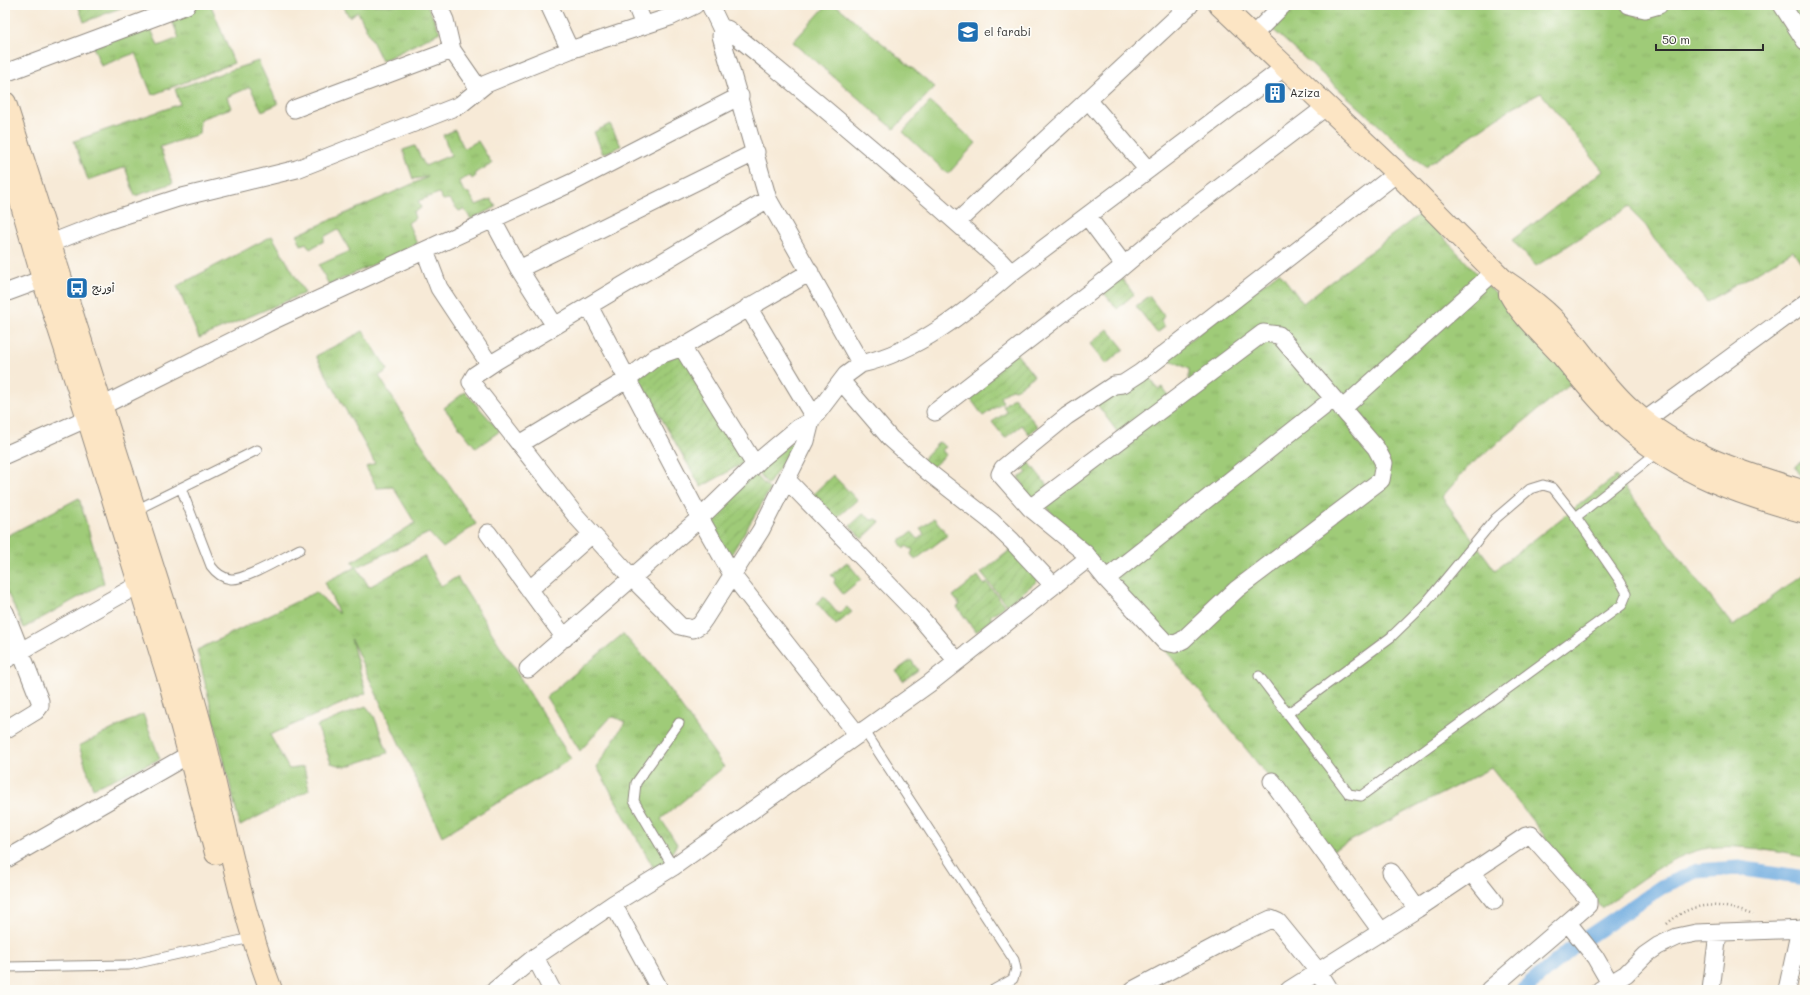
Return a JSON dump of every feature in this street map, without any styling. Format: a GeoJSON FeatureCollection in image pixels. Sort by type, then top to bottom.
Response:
{"type":"FeatureCollection","features":[{"type":"Feature","properties":{"kind":"street"},"geometry":{"type":"LineString","coordinates":[[5,73],[188,5]]}},
{"type":"Feature","properties":{"kind":"street"},"geometry":{"type":"LineString","coordinates":[[438,5],[445,20],[452,50],[479,89]]}},
{"type":"Feature","properties":{"kind":"street"},"geometry":{"type":"LineString","coordinates":[[549,5],[570,50]]}},
{"type":"Feature","properties":{"kind":"street"},"geometry":{"type":"LineString","coordinates":[[636,5],[644,25]]}},
{"type":"Feature","properties":{"kind":"street"},"geometry":{"type":"LineString","coordinates":[[51,243],[107,221],[178,198],[297,170],[460,105],[479,89],[570,50],[670,17],[695,5]]}},
{"type":"Feature","properties":{"kind":"street"},"geometry":{"type":"LineString","coordinates":[[710,5],[722,30],[721,36],[740,96],[768,199],[861,364]]}},
{"type":"Feature","properties":{"kind":"street"},"geometry":{"type":"LineString","coordinates":[[957,222],[1190,5]]}},
{"type":"Feature","properties":{"kind":"street"},"geometry":{"type":"LineString","coordinates":[[1253,35],[1283,5]]}},
{"type":"Feature","properties":{"kind":"street"},"geometry":{"type":"LineString","coordinates":[[1628,5],[1645,8],[1659,5]]}},
{"type":"Feature","properties":{"kind":"street"},"geometry":{"type":"LineString","coordinates":[[1782,5],[1805,41]]}},
{"type":"Feature","properties":{"kind":"street"},"geometry":{"type":"LineString","coordinates":[[1227,7],[1253,35],[1397,173],[1499,276],[1524,293],[1554,320],[1611,389],[1644,421],[1678,444],[1732,469],[1805,492]]}},
{"type":"Feature","properties":{"kind":"street"},"geometry":{"type":"LineString","coordinates":[[722,30],[727,29],[734,34],[800,87],[957,222],[1000,261],[1011,274]]}},
{"type":"Feature","properties":{"kind":"street"},"geometry":{"type":"LineString","coordinates":[[294,109],[452,50]]}},
{"type":"Feature","properties":{"kind":"street"},"geometry":{"type":"LineString","coordinates":[[528,669],[700,518],[755,465],[798,428],[812,419],[846,375],[861,364],[896,354],[936,332],[1286,66]]}},
{"type":"Feature","properties":{"kind":"street"},"geometry":{"type":"LineString","coordinates":[[5,455],[95,412],[276,319],[493,220],[598,169],[740,96]]}},
{"type":"Feature","properties":{"kind":"street"},"geometry":{"type":"LineString","coordinates":[[1088,100],[1148,170]]}},
{"type":"Feature","properties":{"kind":"street"},"geometry":{"type":"LineString","coordinates":[[5,103],[51,243],[95,412],[127,514],[186,672],[208,756],[232,862],[260,962],[271,990]]}},
{"type":"Feature","properties":{"kind":"street"},"geometry":{"type":"LineString","coordinates":[[935,412],[1124,265],[1184,214],[1326,106]]}},
{"type":"Feature","properties":{"kind":"street"},"geometry":{"type":"LineString","coordinates":[[5,147],[43,279],[95,412]]}},
{"type":"Feature","properties":{"kind":"street"},"geometry":{"type":"LineString","coordinates":[[519,269],[756,152]]}},
{"type":"Feature","properties":{"kind":"street"},"geometry":{"type":"LineString","coordinates":[[1030,508],[1263,333],[1279,335],[1376,448],[1384,463],[1381,480],[1237,589],[1183,640],[1175,644],[1165,642],[1106,579],[1086,554],[1030,508],[1001,477],[1000,474],[1003,468],[1068,416],[1114,385],[1123,384],[1140,373],[1397,173]]}},
{"type":"Feature","properties":{"kind":"street"},"geometry":{"type":"LineString","coordinates":[[748,307],[812,419],[806,441],[760,530],[705,618],[700,625],[693,629],[680,626],[632,578],[592,534],[471,382],[475,375],[490,365],[768,199]]}},
{"type":"Feature","properties":{"kind":"street"},"geometry":{"type":"LineString","coordinates":[[1087,216],[1124,265]]}},
{"type":"Feature","properties":{"kind":"street"},"geometry":{"type":"LineString","coordinates":[[493,220],[519,269],[555,326]]}},
{"type":"Feature","properties":{"kind":"street"},"geometry":{"type":"LineString","coordinates":[[425,251],[439,288],[490,365]]}},
{"type":"Feature","properties":{"kind":"street"},"geometry":{"type":"LineString","coordinates":[[520,444],[628,379],[657,356],[682,347],[810,272]]}},
{"type":"Feature","properties":{"kind":"street"},"geometry":{"type":"LineString","coordinates":[[1106,579],[1337,404],[1499,276]]}},
{"type":"Feature","properties":{"kind":"street"},"geometry":{"type":"LineString","coordinates":[[1499,276],[1513,299],[1605,405],[1628,428],[1659,451],[1708,480],[1744,494],[1805,512]]}},
{"type":"Feature","properties":{"kind":"street"},"geometry":{"type":"LineString","coordinates":[[5,293],[43,279]]}},
{"type":"Feature","properties":{"kind":"street"},"geometry":{"type":"LineString","coordinates":[[1644,421],[1805,303]]}},
{"type":"Feature","properties":{"kind":"street"},"geometry":{"type":"LineString","coordinates":[[589,306],[732,576],[861,733]]}},
{"type":"Feature","properties":{"kind":"street"},"geometry":{"type":"LineString","coordinates":[[682,347],[755,465]]}},
{"type":"Feature","properties":{"kind":"street"},"geometry":{"type":"LineString","coordinates":[[842,382],[890,438],[927,471],[991,521],[1012,540],[1053,585]]}},
{"type":"Feature","properties":{"kind":"street"},"geometry":{"type":"LineString","coordinates":[[787,480],[919,616],[957,661]]}},
{"type":"Feature","properties":{"kind":"street"},"geometry":{"type":"LineString","coordinates":[[127,514],[138,585],[170,683],[188,755],[258,990]]}},
{"type":"Feature","properties":{"kind":"street"},"geometry":{"type":"LineString","coordinates":[[488,533],[565,638]]}},
{"type":"Feature","properties":{"kind":"street"},"geometry":{"type":"LineString","coordinates":[[529,590],[592,534]]}},
{"type":"Feature","properties":{"kind":"street"},"geometry":{"type":"LineString","coordinates":[[495,990],[535,957],[613,904],[673,867],[930,683],[1034,602],[1088,557]]}},
{"type":"Feature","properties":{"kind":"street"},"geometry":{"type":"LineString","coordinates":[[5,660],[138,585]]}},
{"type":"Feature","properties":{"kind":"street"},"geometry":{"type":"LineString","coordinates":[[5,612],[40,700],[40,706],[36,711],[5,730]]}},
{"type":"Feature","properties":{"kind":"street"},"geometry":{"type":"LineString","coordinates":[[5,860],[188,755]]}},
{"type":"Feature","properties":{"kind":"street"},"geometry":{"type":"LineString","coordinates":[[1272,780],[1381,931]]}},
{"type":"Feature","properties":{"kind":"street"},"geometry":{"type":"LineString","coordinates":[[1289,990],[1417,909],[1526,836],[1532,835],[1588,900],[1587,906],[1571,927],[1489,990]]}},
{"type":"Feature","properties":{"kind":"street"},"geometry":{"type":"LineString","coordinates":[[1391,872],[1417,909]]}},
{"type":"Feature","properties":{"kind":"street"},"geometry":{"type":"LineString","coordinates":[[1471,872],[1494,901]]}},
{"type":"Feature","properties":{"kind":"street"},"geometry":{"type":"LineString","coordinates":[[613,904],[660,990]]}},
{"type":"Feature","properties":{"kind":"street"},"geometry":{"type":"LineString","coordinates":[[1133,990],[1237,935],[1271,919],[1278,922],[1318,971],[1330,990]]}},
{"type":"Feature","properties":{"kind":"street"},"geometry":{"type":"LineString","coordinates":[[1571,927],[1615,984],[1645,955],[1671,940],[1696,933],[1803,929],[1787,990]]}},
{"type":"Feature","properties":{"kind":"street"},"geometry":{"type":"LineString","coordinates":[[1711,990],[1718,933]]}},
{"type":"Feature","properties":{"kind":"street"},"geometry":{"type":"LineString","coordinates":[[535,957],[552,990]]}},
{"type":"Feature","properties":{"kind":"lane"},"geometry":{"type":"LineString","coordinates":[[127,514],[257,450]]}},
{"type":"Feature","properties":{"kind":"lane"},"geometry":{"type":"LineString","coordinates":[[1576,516],[1659,451]]}},
{"type":"Feature","properties":{"kind":"lane"},"geometry":{"type":"LineString","coordinates":[[1259,676],[1349,794],[1361,796],[1373,789],[1622,605],[1627,594],[1624,587],[1576,516],[1553,488],[1544,486],[1530,489],[1495,519],[1424,605],[1391,637],[1288,714]]}},
{"type":"Feature","properties":{"kind":"lane"},"geometry":{"type":"LineString","coordinates":[[181,488],[211,566],[220,575],[226,578],[239,578],[300,549]]}},
{"type":"Feature","properties":{"kind":"lane"},"geometry":{"type":"LineString","coordinates":[[673,867],[634,801],[634,793],[636,783],[679,723]]}},
{"type":"Feature","properties":{"kind":"lane"},"geometry":{"type":"LineString","coordinates":[[861,733],[1014,960],[1016,969],[1013,978],[993,990]]}},
{"type":"Feature","properties":{"kind":"lane"},"geometry":{"type":"LineString","coordinates":[[5,967],[129,965],[242,940]]}},
{"type":"Feature","properties":{"kind":"green space"},"geometry":{"type":"Polygon","coordinates":[[[78,5],[128,5],[84,22],[78,5]]]}},
{"type":"Feature","properties":{"kind":"green space"},"geometry":{"type":"Polygon","coordinates":[[[203,5],[211,5],[234,63],[152,95],[135,53],[101,66],[93,46],[149,24],[158,46],[179,38],[171,18],[203,5]]]}},
{"type":"Feature","properties":{"kind":"green space"},"geometry":{"type":"Polygon","coordinates":[[[343,5],[427,5],[440,32],[382,61],[358,12],[349,17],[343,5]]]}},
{"type":"Feature","properties":{"kind":"green space"},"geometry":{"type":"Polygon","coordinates":[[[827,5],[836,5],[935,87],[894,129],[793,42],[827,5]]]}},
{"type":"Feature","properties":{"kind":"green space"},"geometry":{"type":"Polygon","coordinates":[[[1291,5],[1624,5],[1640,18],[1659,5],[1801,5],[1805,10],[1805,268],[1793,251],[1707,302],[1654,239],[1646,226],[1633,213],[1630,206],[1536,266],[1512,240],[1603,171],[1541,93],[1515,106],[1425,167],[1269,26],[1291,5]]]}},
{"type":"Feature","properties":{"kind":"green space"},"geometry":{"type":"Polygon","coordinates":[[[258,61],[278,104],[262,111],[250,87],[227,97],[231,108],[200,119],[199,134],[160,147],[173,183],[135,196],[125,167],[88,180],[74,141],[180,104],[175,89],[258,61]]]}},
{"type":"Feature","properties":{"kind":"green space"},"geometry":{"type":"Polygon","coordinates":[[[930,102],[976,143],[948,174],[903,132],[930,102]]]}},
{"type":"Feature","properties":{"kind":"green space"},"geometry":{"type":"Polygon","coordinates":[[[610,124],[621,146],[603,154],[594,132],[610,124]]]}},
{"type":"Feature","properties":{"kind":"green space"},"geometry":{"type":"Polygon","coordinates":[[[455,130],[464,148],[478,141],[492,164],[475,173],[476,176],[472,179],[470,176],[459,181],[464,192],[469,193],[476,205],[491,199],[496,207],[471,219],[464,209],[459,211],[449,199],[443,200],[439,193],[418,201],[421,208],[413,212],[415,218],[408,223],[417,244],[329,285],[319,265],[350,251],[338,229],[324,237],[324,241],[310,249],[306,243],[301,245],[297,235],[428,177],[413,179],[403,150],[415,146],[425,166],[451,155],[443,135],[455,130]]]}},
{"type":"Feature","properties":{"kind":"green space"},"geometry":{"type":"Polygon","coordinates":[[[1421,213],[1575,380],[1469,466],[1442,497],[1495,570],[1616,476],[1733,626],[1805,573],[1805,857],[1761,849],[1739,847],[1717,847],[1701,850],[1670,862],[1656,870],[1601,908],[1491,768],[1329,852],[1201,693],[1044,504],[1189,393],[1189,369],[1166,358],[1279,272],[1303,303],[1421,213]]]}},
{"type":"Feature","properties":{"kind":"green space"},"geometry":{"type":"Polygon","coordinates":[[[272,236],[305,293],[199,338],[177,286],[272,236]]]}},
{"type":"Feature","properties":{"kind":"green space"},"geometry":{"type":"Polygon","coordinates":[[[1116,279],[1118,282],[1122,279],[1134,294],[1117,309],[1103,292],[1116,279]]]}},
{"type":"Feature","properties":{"kind":"green space"},"geometry":{"type":"Polygon","coordinates":[[[1149,296],[1164,316],[1161,321],[1165,327],[1157,333],[1136,306],[1149,296]]]}},
{"type":"Feature","properties":{"kind":"green space"},"geometry":{"type":"Polygon","coordinates":[[[1108,329],[1124,349],[1106,364],[1090,344],[1108,329]]]}},
{"type":"Feature","properties":{"kind":"green space"},"geometry":{"type":"Polygon","coordinates":[[[363,331],[388,370],[379,376],[417,437],[476,524],[443,548],[429,533],[357,567],[369,587],[424,556],[441,586],[457,577],[571,759],[442,836],[351,639],[366,693],[270,735],[289,769],[304,767],[309,790],[240,826],[197,650],[316,592],[339,614],[325,582],[356,567],[352,562],[415,523],[393,487],[377,488],[366,467],[375,463],[316,356],[363,331]]]}},
{"type":"Feature","properties":{"kind":"green space"},"geometry":{"type":"Polygon","coordinates":[[[680,348],[747,461],[701,487],[637,376],[680,348]]]}},
{"type":"Feature","properties":{"kind":"green space"},"geometry":{"type":"Polygon","coordinates":[[[1016,353],[1034,376],[1015,390],[1011,389],[1000,397],[1003,402],[983,416],[965,391],[1016,353]]]}},
{"type":"Feature","properties":{"kind":"green space"},"geometry":{"type":"Polygon","coordinates":[[[1146,373],[1158,389],[1162,387],[1170,398],[1121,437],[1096,403],[1146,373]]]}},
{"type":"Feature","properties":{"kind":"green space"},"geometry":{"type":"Polygon","coordinates":[[[465,392],[500,431],[476,448],[444,408],[465,392]]]}},
{"type":"Feature","properties":{"kind":"green space"},"geometry":{"type":"Polygon","coordinates":[[[1014,397],[1038,427],[1029,434],[1022,425],[1005,438],[992,422],[1007,412],[1003,406],[1014,397]]]}},
{"type":"Feature","properties":{"kind":"green space"},"geometry":{"type":"Polygon","coordinates":[[[801,436],[768,485],[755,469],[801,436]]]}},
{"type":"Feature","properties":{"kind":"green space"},"geometry":{"type":"Polygon","coordinates":[[[939,442],[946,447],[942,450],[946,455],[929,470],[920,462],[939,442]]]}},
{"type":"Feature","properties":{"kind":"green space"},"geometry":{"type":"Polygon","coordinates":[[[1025,457],[1050,489],[1030,505],[1018,491],[1024,485],[1018,478],[1027,473],[1018,462],[1025,457]]]}},
{"type":"Feature","properties":{"kind":"green space"},"geometry":{"type":"Polygon","coordinates":[[[1805,459],[1805,484],[1795,466],[1805,459]]]}},
{"type":"Feature","properties":{"kind":"green space"},"geometry":{"type":"Polygon","coordinates":[[[753,472],[770,490],[729,558],[708,515],[753,472]]]}},
{"type":"Feature","properties":{"kind":"green space"},"geometry":{"type":"Polygon","coordinates":[[[833,475],[857,500],[832,522],[809,498],[833,475]]]}},
{"type":"Feature","properties":{"kind":"green space"},"geometry":{"type":"Polygon","coordinates":[[[79,498],[104,583],[24,628],[5,588],[5,537],[79,498]]]}},
{"type":"Feature","properties":{"kind":"green space"},"geometry":{"type":"Polygon","coordinates":[[[864,513],[871,520],[877,519],[880,522],[862,539],[850,526],[864,513]]]}},
{"type":"Feature","properties":{"kind":"green space"},"geometry":{"type":"Polygon","coordinates":[[[934,518],[948,535],[915,560],[911,554],[913,550],[906,546],[904,549],[899,541],[912,532],[918,539],[924,534],[920,529],[934,518]]]}},
{"type":"Feature","properties":{"kind":"green space"},"geometry":{"type":"Polygon","coordinates":[[[1014,547],[1038,578],[1037,581],[1007,605],[981,573],[1014,547]]]}},
{"type":"Feature","properties":{"kind":"green space"},"geometry":{"type":"Polygon","coordinates":[[[847,562],[861,579],[843,594],[834,583],[835,579],[831,575],[847,562]]]}},
{"type":"Feature","properties":{"kind":"green space"},"geometry":{"type":"Polygon","coordinates":[[[978,576],[984,585],[987,583],[1005,606],[990,616],[992,619],[976,632],[957,607],[960,605],[953,596],[978,576]]]}},
{"type":"Feature","properties":{"kind":"green space"},"geometry":{"type":"Polygon","coordinates":[[[824,597],[838,614],[847,607],[852,612],[836,625],[817,603],[824,597]]]}},
{"type":"Feature","properties":{"kind":"green space"},"geometry":{"type":"Polygon","coordinates":[[[623,634],[654,668],[724,767],[661,819],[677,844],[658,876],[597,767],[625,722],[614,717],[610,718],[580,751],[546,697],[623,634]]]}},
{"type":"Feature","properties":{"kind":"green space"},"geometry":{"type":"Polygon","coordinates":[[[911,660],[918,670],[903,681],[896,671],[911,660]]]}},
{"type":"Feature","properties":{"kind":"green space"},"geometry":{"type":"Polygon","coordinates":[[[366,706],[374,716],[388,753],[345,767],[331,763],[317,726],[366,706]]]}},
{"type":"Feature","properties":{"kind":"green space"},"geometry":{"type":"Polygon","coordinates":[[[143,714],[160,759],[93,788],[79,746],[143,714]]]}},
{"type":"Feature","properties":{"kind":"waterway"},"geometry":{"type":"LineString","coordinates":[[1523,990],[1576,945],[1663,886],[1697,871],[1738,868],[1805,878]]}},
{"type":"Feature","properties":{"kind":"place","name":"el farabi"},"geometry":{"type":"Point","coordinates":[968,32]}},
{"type":"Feature","properties":{"kind":"place","name":"Aziza"},"geometry":{"type":"Point","coordinates":[1275,93]}},
{"type":"Feature","properties":{"kind":"place","name":"أورنج"},"geometry":{"type":"Point","coordinates":[77,288]}}]}
